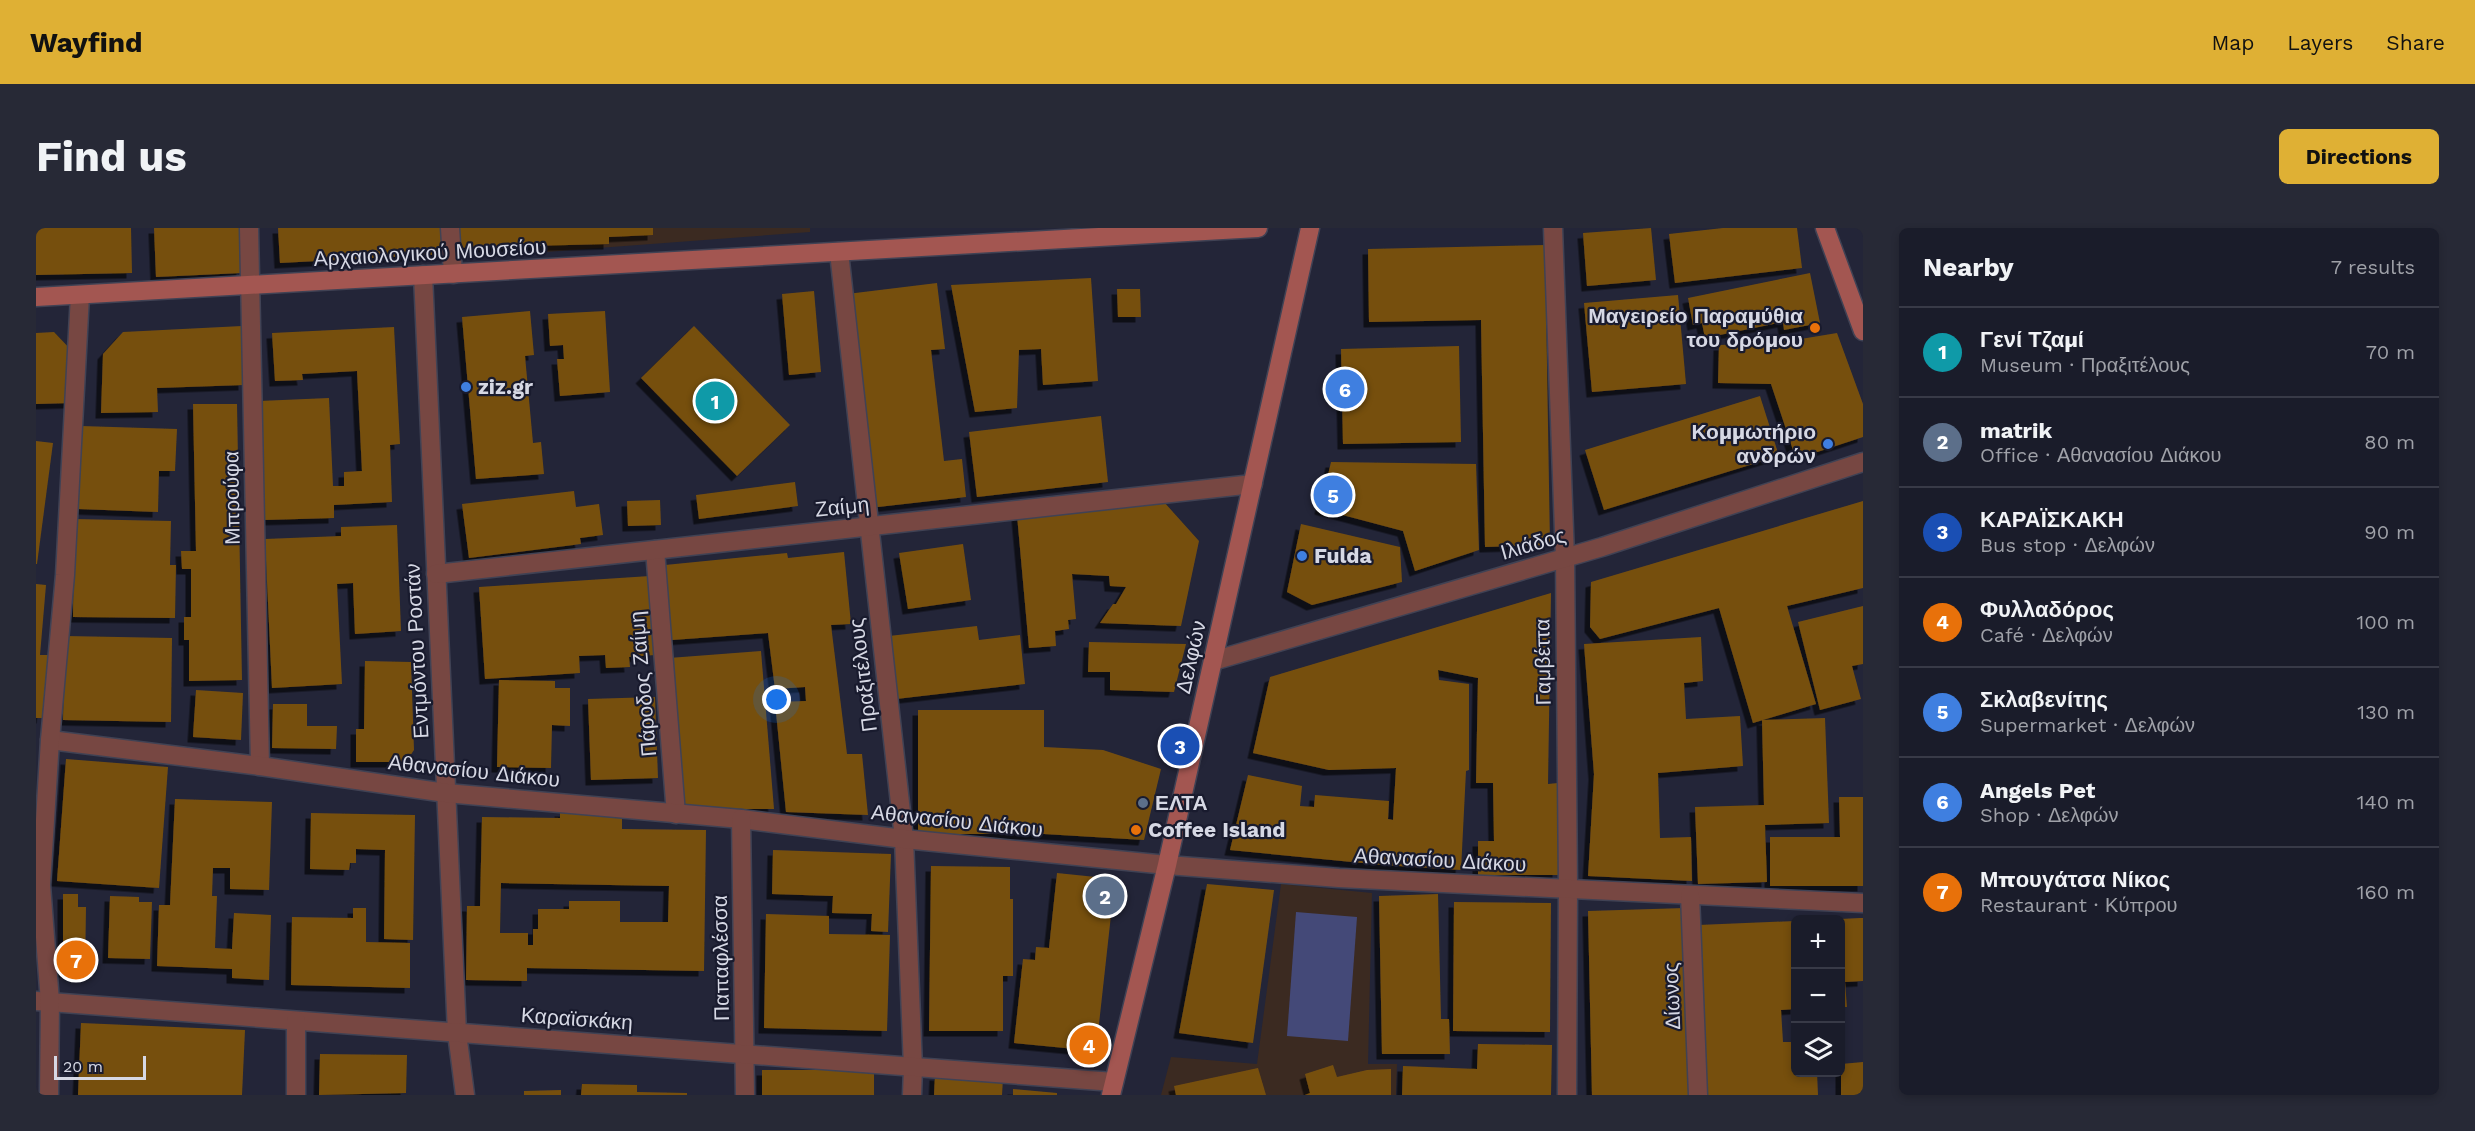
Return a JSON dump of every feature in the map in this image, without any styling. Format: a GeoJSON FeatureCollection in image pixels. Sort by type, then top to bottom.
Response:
{"type":"FeatureCollection","features":[{"type":"Feature","properties":{"kind":"street","name":"Μπρούφα"},"geometry":{"type":"LineString","coordinates":[[249,228],[260,766]]}},
{"type":"Feature","properties":{"kind":"street"},"geometry":{"type":"LineString","coordinates":[[450,228],[453,274]]}},
{"type":"Feature","properties":{"kind":"street","name":"Αρχαιολογικού Μουσείου"},"geometry":{"type":"LineString","coordinates":[[36,297],[839,252],[1021,235],[1258,228]]}},
{"type":"Feature","properties":{"kind":"street","name":"Δελφών"},"geometry":{"type":"LineString","coordinates":[[1112,1089],[1167,865],[1310,228]]}},
{"type":"Feature","properties":{"kind":"street","name":"Γαμβέττα"},"geometry":{"type":"LineString","coordinates":[[1553,228],[1565,558],[1568,1095]]}},
{"type":"Feature","properties":{"kind":"street"},"geometry":{"type":"LineString","coordinates":[[1825,228],[1857,294],[1863,331]]}},
{"type":"Feature","properties":{"kind":"street","name":"Πραξιτέλους"},"geometry":{"type":"LineString","coordinates":[[839,252],[904,839],[913,1068],[912,1095]]}},
{"type":"Feature","properties":{"kind":"street","name":"Εντμόντου Ροστάν"},"geometry":{"type":"LineString","coordinates":[[423,276],[457,1033],[465,1095]]}},
{"type":"Feature","properties":{"kind":"street"},"geometry":{"type":"LineString","coordinates":[[48,1095],[43,1002],[41,885],[50,740],[65,575],[80,295]]}},
{"type":"Feature","properties":{"kind":"street","name":"Ιλιάδος"},"geometry":{"type":"LineString","coordinates":[[1213,661],[1565,558],[1863,462]]}},
{"type":"Feature","properties":{"kind":"street","name":"Ζαίμη"},"geometry":{"type":"LineString","coordinates":[[436,574],[1253,484]]}},
{"type":"Feature","properties":{"kind":"street","name":"Πάροδος Ζαίμη"},"geometry":{"type":"LineString","coordinates":[[655,550],[676,814]]}},
{"type":"Feature","properties":{"kind":"street","name":"Αθανασίου Διάκου"},"geometry":{"type":"LineString","coordinates":[[50,740],[260,766],[446,793],[741,819],[904,839],[1167,865],[1339,878],[1863,903]]}},
{"type":"Feature","properties":{"kind":"street","name":"Παπαφλέσσα"},"geometry":{"type":"LineString","coordinates":[[741,819],[745,1095]]}},
{"type":"Feature","properties":{"kind":"street","name":"Δίωνος"},"geometry":{"type":"LineString","coordinates":[[1690,895],[1698,1095]]}},
{"type":"Feature","properties":{"kind":"street","name":"Καραϊσκάκη"},"geometry":{"type":"LineString","coordinates":[[43,1002],[913,1068],[1112,1089]]}},
{"type":"Feature","properties":{"kind":"street"},"geometry":{"type":"LineString","coordinates":[[296,1021],[296,1095]]}},
{"type":"Feature","properties":{"kind":"shaded area"},"geometry":{"type":"Polygon","coordinates":[[[544,228],[810,228],[810,232],[545,252],[544,228]]]}},
{"type":"Feature","properties":{"kind":"shaded area"},"geometry":{"type":"Polygon","coordinates":[[[1281,884],[1372,893],[1368,1064],[1397,1064],[1396,1095],[1161,1095],[1171,1057],[1257,1064],[1281,884]]]}},
{"type":"Feature","properties":{"kind":"shaded area"},"geometry":{"type":"Polygon","coordinates":[[[1296,912],[1357,917],[1348,1041],[1287,1036],[1296,912]]]}},
{"type":"Feature","properties":{"kind":"building"},"geometry":{"type":"Polygon","coordinates":[[[36,228],[131,228],[132,273],[36,275],[36,228]]]}},
{"type":"Feature","properties":{"kind":"building"},"geometry":{"type":"Polygon","coordinates":[[[154,228],[240,228],[242,273],[156,277],[154,228]]]}},
{"type":"Feature","properties":{"kind":"building"},"geometry":{"type":"Polygon","coordinates":[[[278,228],[446,228],[448,254],[280,263],[278,228]]]}},
{"type":"Feature","properties":{"kind":"building"},"geometry":{"type":"Polygon","coordinates":[[[453,228],[653,228],[653,235],[609,237],[609,244],[454,248],[453,228]]]}},
{"type":"Feature","properties":{"kind":"building"},"geometry":{"type":"Polygon","coordinates":[[[1651,228],[1656,280],[1587,286],[1583,233],[1651,228]]]}},
{"type":"Feature","properties":{"kind":"building"},"geometry":{"type":"Polygon","coordinates":[[[1723,228],[1797,228],[1802,268],[1675,283],[1669,234],[1723,228]]]}},
{"type":"Feature","properties":{"kind":"building"},"geometry":{"type":"Polygon","coordinates":[[[1545,245],[1550,545],[1485,547],[1481,320],[1369,322],[1368,249],[1545,245]]]}},
{"type":"Feature","properties":{"kind":"building"},"geometry":{"type":"Polygon","coordinates":[[[1810,273],[1820,323],[1784,330],[1783,322],[1705,338],[1702,323],[1693,325],[1688,298],[1810,273]]]}},
{"type":"Feature","properties":{"kind":"building"},"geometry":{"type":"Polygon","coordinates":[[[1091,278],[1098,381],[1043,385],[1041,349],[1019,350],[1017,408],[975,412],[951,285],[1091,278]]]}},
{"type":"Feature","properties":{"kind":"building"},"geometry":{"type":"Polygon","coordinates":[[[937,283],[945,349],[931,350],[944,461],[962,459],[966,497],[869,508],[847,294],[937,283]]]}},
{"type":"Feature","properties":{"kind":"building"},"geometry":{"type":"Polygon","coordinates":[[[1117,289],[1140,289],[1141,317],[1118,317],[1117,289]]]}},
{"type":"Feature","properties":{"kind":"building"},"geometry":{"type":"Polygon","coordinates":[[[814,291],[821,372],[789,375],[782,294],[814,291]]]}},
{"type":"Feature","properties":{"kind":"building"},"geometry":{"type":"Polygon","coordinates":[[[1678,295],[1686,384],[1592,392],[1584,303],[1678,295]]]}},
{"type":"Feature","properties":{"kind":"building"},"geometry":{"type":"Polygon","coordinates":[[[530,311],[534,355],[525,356],[533,443],[541,442],[544,474],[476,479],[462,317],[530,311]]]}},
{"type":"Feature","properties":{"kind":"building"},"geometry":{"type":"Polygon","coordinates":[[[605,311],[610,392],[560,396],[557,359],[564,359],[563,345],[550,346],[548,314],[605,311]]]}},
{"type":"Feature","properties":{"kind":"building"},"geometry":{"type":"Polygon","coordinates":[[[242,326],[244,385],[157,388],[158,412],[101,413],[103,354],[123,332],[242,326]]]}},
{"type":"Feature","properties":{"kind":"building"},"geometry":{"type":"Polygon","coordinates":[[[694,326],[790,425],[737,476],[641,378],[694,326]]]}},
{"type":"Feature","properties":{"kind":"building"},"geometry":{"type":"Polygon","coordinates":[[[394,327],[400,444],[390,445],[392,502],[334,505],[334,518],[264,520],[259,401],[329,398],[333,486],[344,486],[344,472],[362,471],[357,371],[302,374],[303,380],[275,381],[272,333],[394,327]]]}},
{"type":"Feature","properties":{"kind":"building"},"geometry":{"type":"Polygon","coordinates":[[[54,332],[73,352],[71,403],[36,404],[36,333],[54,332]]]}},
{"type":"Feature","properties":{"kind":"building"},"geometry":{"type":"Polygon","coordinates":[[[1837,333],[1863,404],[1863,437],[1796,459],[1771,384],[1718,383],[1719,345],[1777,343],[1837,333]]]}},
{"type":"Feature","properties":{"kind":"building"},"geometry":{"type":"Polygon","coordinates":[[[1459,346],[1461,442],[1343,444],[1341,349],[1459,346]]]}},
{"type":"Feature","properties":{"kind":"building"},"geometry":{"type":"Polygon","coordinates":[[[1760,396],[1779,456],[1604,510],[1585,450],[1760,396]]]}},
{"type":"Feature","properties":{"kind":"building"},"geometry":{"type":"Polygon","coordinates":[[[193,404],[237,404],[242,680],[189,681],[189,640],[184,640],[184,617],[191,617],[191,569],[182,569],[181,551],[196,551],[193,404]]]}},
{"type":"Feature","properties":{"kind":"building"},"geometry":{"type":"Polygon","coordinates":[[[1101,416],[1108,482],[977,497],[969,432],[1101,416]]]}},
{"type":"Feature","properties":{"kind":"building"},"geometry":{"type":"Polygon","coordinates":[[[81,426],[177,429],[175,471],[159,471],[158,512],[78,509],[81,426]]]}},
{"type":"Feature","properties":{"kind":"building"},"geometry":{"type":"Polygon","coordinates":[[[36,441],[53,443],[37,564],[36,564],[36,441]]]}},
{"type":"Feature","properties":{"kind":"building"},"geometry":{"type":"Polygon","coordinates":[[[1331,462],[1476,464],[1479,550],[1415,571],[1403,531],[1320,509],[1331,462]]]}},
{"type":"Feature","properties":{"kind":"building"},"geometry":{"type":"Polygon","coordinates":[[[795,482],[798,506],[699,519],[696,495],[795,482]]]}},
{"type":"Feature","properties":{"kind":"building"},"geometry":{"type":"Polygon","coordinates":[[[574,491],[576,507],[599,504],[603,535],[580,538],[581,544],[469,558],[462,504],[574,491]]]}},
{"type":"Feature","properties":{"kind":"building"},"geometry":{"type":"Polygon","coordinates":[[[660,500],[661,525],[628,526],[627,501],[660,500]]]}},
{"type":"Feature","properties":{"kind":"building"},"geometry":{"type":"Polygon","coordinates":[[[1863,501],[1863,588],[1787,606],[1816,704],[1753,723],[1719,608],[1600,639],[1590,627],[1591,582],[1863,501]]]}},
{"type":"Feature","properties":{"kind":"building"},"geometry":{"type":"Polygon","coordinates":[[[1164,502],[1199,541],[1181,626],[1100,623],[1113,604],[1116,604],[1126,587],[1110,586],[1109,576],[1072,574],[1076,619],[1068,620],[1069,629],[1055,631],[1056,646],[1029,648],[1017,515],[1164,502]]]}},
{"type":"Feature","properties":{"kind":"building"},"geometry":{"type":"Polygon","coordinates":[[[74,519],[171,521],[170,565],[176,565],[175,618],[73,617],[74,519]]]}},
{"type":"Feature","properties":{"kind":"building"},"geometry":{"type":"Polygon","coordinates":[[[1301,524],[1400,547],[1402,582],[1312,605],[1287,592],[1301,524]]]}},
{"type":"Feature","properties":{"kind":"building"},"geometry":{"type":"Polygon","coordinates":[[[397,525],[401,631],[355,634],[353,583],[337,584],[342,684],[272,688],[265,539],[341,536],[341,527],[397,525]]]}},
{"type":"Feature","properties":{"kind":"building"},"geometry":{"type":"Polygon","coordinates":[[[963,544],[971,600],[908,609],[899,553],[963,544]]]}},
{"type":"Feature","properties":{"kind":"building"},"geometry":{"type":"Polygon","coordinates":[[[844,552],[851,624],[831,625],[847,754],[862,754],[868,815],[786,812],[775,702],[806,701],[805,687],[775,689],[768,633],[672,640],[665,565],[787,553],[788,558],[844,552]]]}},
{"type":"Feature","properties":{"kind":"building"},"geometry":{"type":"Polygon","coordinates":[[[650,576],[655,655],[629,657],[630,667],[606,668],[605,655],[579,656],[580,673],[485,679],[479,587],[650,576]]]}},
{"type":"Feature","properties":{"kind":"building"},"geometry":{"type":"Polygon","coordinates":[[[36,584],[46,585],[40,655],[48,655],[42,718],[36,718],[36,584]]]}},
{"type":"Feature","properties":{"kind":"building"},"geometry":{"type":"Polygon","coordinates":[[[1551,593],[1548,784],[1558,783],[1558,875],[1478,875],[1478,841],[1494,841],[1493,783],[1476,783],[1478,678],[1438,670],[1439,680],[1469,684],[1469,770],[1466,771],[1461,870],[1230,850],[1248,775],[1302,786],[1300,806],[1314,807],[1315,795],[1389,801],[1388,819],[1393,820],[1396,768],[1329,770],[1253,753],[1270,677],[1551,593]]]}},
{"type":"Feature","properties":{"kind":"building"},"geometry":{"type":"Polygon","coordinates":[[[1863,606],[1863,664],[1852,666],[1861,699],[1820,710],[1798,622],[1863,606]]]}},
{"type":"Feature","properties":{"kind":"building"},"geometry":{"type":"Polygon","coordinates":[[[977,626],[979,640],[1020,635],[1025,684],[896,699],[889,636],[977,626]]]}},
{"type":"Feature","properties":{"kind":"building"},"geometry":{"type":"Polygon","coordinates":[[[65,636],[172,638],[171,722],[63,720],[65,636]]]}},
{"type":"Feature","properties":{"kind":"building"},"geometry":{"type":"Polygon","coordinates":[[[1701,637],[1703,681],[1684,683],[1686,719],[1740,716],[1743,766],[1658,773],[1660,838],[1691,837],[1692,881],[1588,876],[1594,774],[1584,644],[1701,637]]]}},
{"type":"Feature","properties":{"kind":"building"},"geometry":{"type":"Polygon","coordinates":[[[1089,642],[1186,644],[1174,692],[1110,690],[1110,672],[1088,672],[1089,642]]]}},
{"type":"Feature","properties":{"kind":"building"},"geometry":{"type":"Polygon","coordinates":[[[761,651],[774,809],[680,809],[669,658],[761,651]]]}},
{"type":"Feature","properties":{"kind":"building"},"geometry":{"type":"Polygon","coordinates":[[[365,661],[411,662],[414,750],[406,762],[356,762],[356,729],[364,729],[365,661]]]}},
{"type":"Feature","properties":{"kind":"building"},"geometry":{"type":"Polygon","coordinates":[[[499,680],[555,681],[555,688],[570,688],[570,726],[552,725],[551,768],[497,767],[499,680]]]}},
{"type":"Feature","properties":{"kind":"building"},"geometry":{"type":"Polygon","coordinates":[[[196,690],[243,693],[241,740],[193,737],[196,690]]]}},
{"type":"Feature","properties":{"kind":"building"},"geometry":{"type":"Polygon","coordinates":[[[655,697],[658,778],[591,780],[588,699],[655,697]]]}},
{"type":"Feature","properties":{"kind":"building"},"geometry":{"type":"Polygon","coordinates":[[[273,704],[307,704],[307,726],[337,726],[336,749],[272,748],[273,704]]]}},
{"type":"Feature","properties":{"kind":"building"},"geometry":{"type":"Polygon","coordinates":[[[918,710],[1044,710],[1044,747],[1103,750],[1161,769],[1144,840],[1044,834],[918,834],[918,710]]]}},
{"type":"Feature","properties":{"kind":"building"},"geometry":{"type":"Polygon","coordinates":[[[1825,718],[1829,823],[1765,825],[1767,882],[1698,884],[1695,807],[1764,805],[1762,720],[1825,718]]]}},
{"type":"Feature","properties":{"kind":"building"},"geometry":{"type":"Polygon","coordinates":[[[66,759],[168,767],[159,888],[57,881],[66,759]]]}},
{"type":"Feature","properties":{"kind":"building"},"geometry":{"type":"Polygon","coordinates":[[[1839,797],[1863,797],[1863,886],[1770,886],[1770,837],[1840,837],[1839,797]]]}},
{"type":"Feature","properties":{"kind":"building"},"geometry":{"type":"Polygon","coordinates":[[[175,799],[272,802],[269,890],[230,889],[230,868],[213,868],[212,896],[217,896],[215,948],[232,949],[234,913],[271,915],[269,980],[232,978],[232,969],[157,966],[159,905],[170,905],[175,799]]]}},
{"type":"Feature","properties":{"kind":"building"},"geometry":{"type":"Polygon","coordinates":[[[560,811],[622,812],[622,829],[706,830],[704,971],[527,968],[527,981],[466,980],[467,906],[480,906],[482,817],[560,818],[560,811]],[[501,883],[500,933],[528,933],[528,945],[533,945],[533,929],[538,929],[538,909],[569,909],[569,901],[620,901],[620,922],[668,922],[669,886],[501,883]]]}},
{"type":"Feature","properties":{"kind":"building"},"geometry":{"type":"Polygon","coordinates":[[[311,813],[415,815],[413,940],[384,939],[385,850],[356,849],[356,863],[350,863],[349,870],[310,869],[311,813]]]}},
{"type":"Feature","properties":{"kind":"building"},"geometry":{"type":"Polygon","coordinates":[[[773,850],[891,854],[888,932],[871,931],[872,914],[832,913],[833,896],[772,894],[773,850]]]}},
{"type":"Feature","properties":{"kind":"building"},"geometry":{"type":"Polygon","coordinates":[[[931,866],[1010,867],[1010,899],[1013,899],[1013,976],[1003,976],[1003,1031],[929,1031],[931,866]]]}},
{"type":"Feature","properties":{"kind":"building"},"geometry":{"type":"Polygon","coordinates":[[[1057,873],[1115,879],[1096,1051],[1014,1043],[1023,959],[1035,960],[1036,947],[1049,948],[1057,873]]]}},
{"type":"Feature","properties":{"kind":"building"},"geometry":{"type":"Polygon","coordinates":[[[1207,884],[1274,890],[1253,1043],[1179,1033],[1207,884]]]}},
{"type":"Feature","properties":{"kind":"building"},"geometry":{"type":"Polygon","coordinates":[[[63,894],[78,894],[78,907],[86,907],[85,972],[63,972],[63,894]]]}},
{"type":"Feature","properties":{"kind":"building"},"geometry":{"type":"Polygon","coordinates":[[[1438,894],[1441,1019],[1449,1019],[1450,1054],[1382,1054],[1379,896],[1438,894]]]}},
{"type":"Feature","properties":{"kind":"building"},"geometry":{"type":"Polygon","coordinates":[[[110,896],[139,897],[139,902],[152,902],[150,959],[108,958],[110,896]]]}},
{"type":"Feature","properties":{"kind":"building"},"geometry":{"type":"Polygon","coordinates":[[[1454,902],[1551,903],[1550,1032],[1453,1031],[1454,902]]]}},
{"type":"Feature","properties":{"kind":"building"},"geometry":{"type":"Polygon","coordinates":[[[353,908],[366,908],[366,942],[410,943],[410,988],[291,985],[292,917],[353,918],[353,908]]]}},
{"type":"Feature","properties":{"kind":"building"},"geometry":{"type":"Polygon","coordinates":[[[1685,908],[1690,1095],[1592,1095],[1588,911],[1685,908]]]}},
{"type":"Feature","properties":{"kind":"building"},"geometry":{"type":"Polygon","coordinates":[[[766,914],[829,916],[829,934],[890,935],[887,1031],[764,1028],[766,914]]]}},
{"type":"Feature","properties":{"kind":"building"},"geometry":{"type":"Polygon","coordinates":[[[1863,918],[1863,981],[1845,982],[1845,919],[1863,918]]]}},
{"type":"Feature","properties":{"kind":"building"},"geometry":{"type":"Polygon","coordinates":[[[1791,921],[1791,1009],[1781,1010],[1783,1042],[1791,1042],[1791,1077],[1817,1077],[1818,1095],[1706,1095],[1698,925],[1791,921]]]}},
{"type":"Feature","properties":{"kind":"building"},"geometry":{"type":"Polygon","coordinates":[[[1845,982],[1847,1007],[1845,1007],[1845,982]]]}},
{"type":"Feature","properties":{"kind":"building"},"geometry":{"type":"Polygon","coordinates":[[[81,1023],[245,1030],[242,1095],[78,1095],[81,1023]]]}},
{"type":"Feature","properties":{"kind":"building"},"geometry":{"type":"Polygon","coordinates":[[[1478,1044],[1552,1045],[1551,1095],[1402,1095],[1403,1066],[1477,1069],[1478,1044]]]}},
{"type":"Feature","properties":{"kind":"building"},"geometry":{"type":"Polygon","coordinates":[[[320,1054],[407,1055],[406,1093],[319,1095],[320,1054]]]}},
{"type":"Feature","properties":{"kind":"building"},"geometry":{"type":"Polygon","coordinates":[[[1863,1062],[1863,1095],[1841,1095],[1841,1077],[1845,1077],[1845,1064],[1863,1062]]]}},
{"type":"Feature","properties":{"kind":"building"},"geometry":{"type":"Polygon","coordinates":[[[1333,1065],[1337,1077],[1367,1070],[1391,1069],[1391,1095],[1305,1095],[1310,1093],[1305,1074],[1333,1065]]]}},
{"type":"Feature","properties":{"kind":"building"},"geometry":{"type":"Polygon","coordinates":[[[1258,1068],[1266,1095],[1176,1095],[1174,1086],[1258,1068]]]}},
{"type":"Feature","properties":{"kind":"building"},"geometry":{"type":"Polygon","coordinates":[[[762,1070],[874,1070],[874,1095],[762,1095],[762,1070]]]}},
{"type":"Feature","properties":{"kind":"building"},"geometry":{"type":"Polygon","coordinates":[[[935,1075],[1003,1078],[1002,1095],[934,1095],[935,1075]]]}},
{"type":"Feature","properties":{"kind":"building"},"geometry":{"type":"Polygon","coordinates":[[[582,1084],[637,1085],[637,1092],[687,1093],[687,1095],[581,1095],[582,1084]]]}},
{"type":"Feature","properties":{"kind":"building"},"geometry":{"type":"Polygon","coordinates":[[[1013,1089],[1057,1093],[1057,1095],[1013,1095],[1013,1089]]]}},
{"type":"Feature","properties":{"kind":"building"},"geometry":{"type":"Polygon","coordinates":[[[561,1090],[561,1095],[524,1095],[524,1091],[561,1090]]]}},
{"type":"Feature","properties":{"kind":"place","name":"Μαγειρείο Παραμύθια του δρόμου"},"geometry":{"type":"Point","coordinates":[1815,328]}},
{"type":"Feature","properties":{"kind":"place","name":"ziz.gr"},"geometry":{"type":"Point","coordinates":[466,387]}},
{"type":"Feature","properties":{"kind":"place","name":"Angels Pet"},"geometry":{"type":"Point","coordinates":[1345,389]}},
{"type":"Feature","properties":{"kind":"place","name":"Γενί Τζαμί"},"geometry":{"type":"Point","coordinates":[715,401]}},
{"type":"Feature","properties":{"kind":"place","name":"Κομμωτήριο ανδρών"},"geometry":{"type":"Point","coordinates":[1828,444]}},
{"type":"Feature","properties":{"kind":"place","name":"Σκλαβενίτης"},"geometry":{"type":"Point","coordinates":[1333,495]}},
{"type":"Feature","properties":{"kind":"place","name":"Fulda"},"geometry":{"type":"Point","coordinates":[1302,556]}},
{"type":"Feature","properties":{"kind":"place","name":"ΚΑΡΑΪΣΚΑΚΗ"},"geometry":{"type":"Point","coordinates":[1180,746]}},
{"type":"Feature","properties":{"kind":"place","name":"ΕΛΤΑ"},"geometry":{"type":"Point","coordinates":[1143,803]}},
{"type":"Feature","properties":{"kind":"place","name":"Coffee Island"},"geometry":{"type":"Point","coordinates":[1136,830]}},
{"type":"Feature","properties":{"kind":"place","name":"matrik"},"geometry":{"type":"Point","coordinates":[1105,896]}},
{"type":"Feature","properties":{"kind":"place","name":"Μπουγάτσα Νίκος"},"geometry":{"type":"Point","coordinates":[76,960]}},
{"type":"Feature","properties":{"kind":"place","name":"Φυλλαδόρος"},"geometry":{"type":"Point","coordinates":[1089,1045]}}]}
